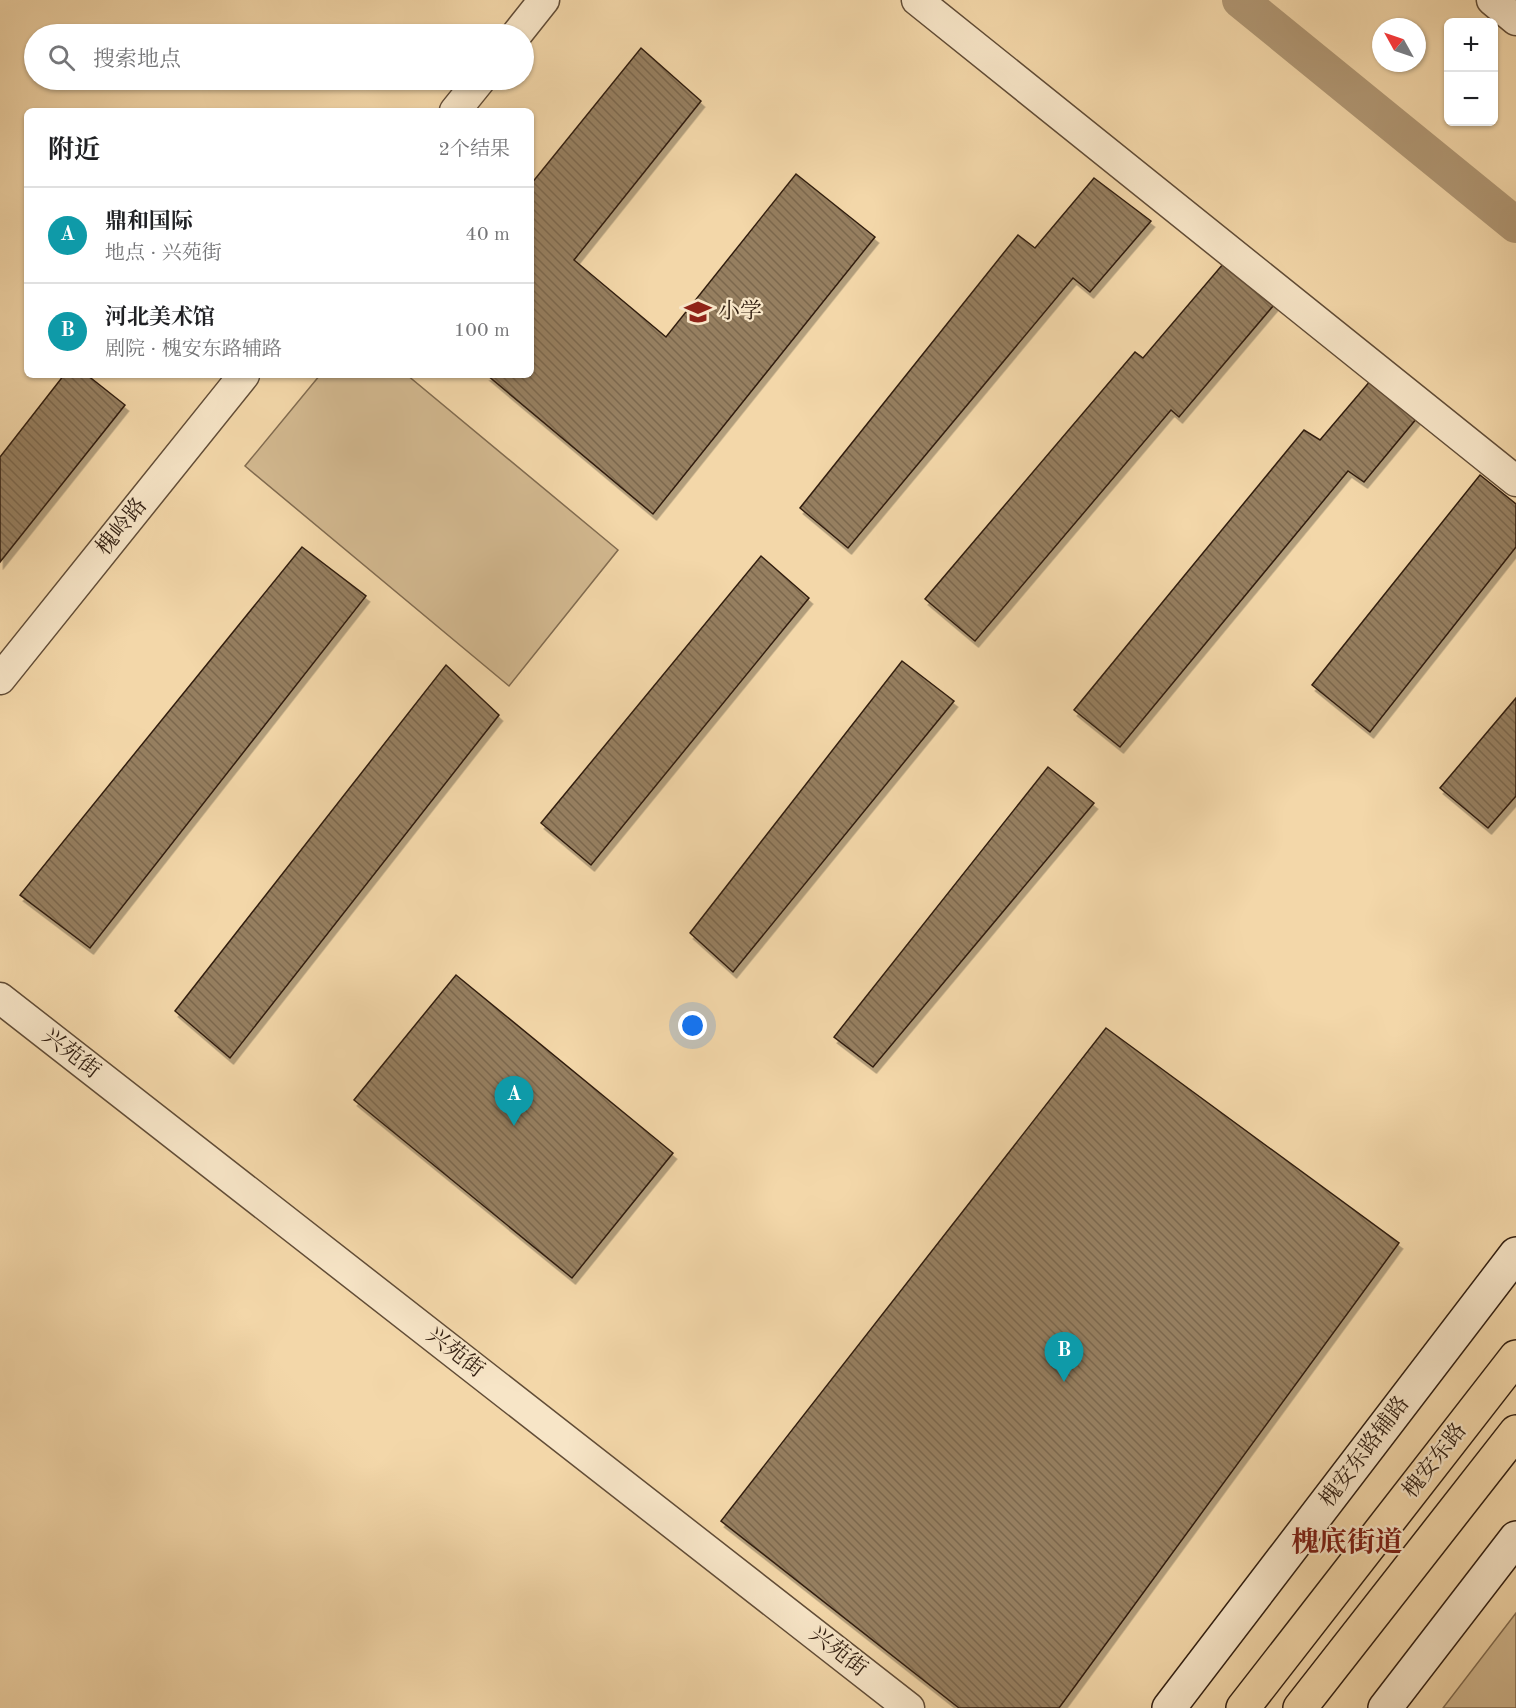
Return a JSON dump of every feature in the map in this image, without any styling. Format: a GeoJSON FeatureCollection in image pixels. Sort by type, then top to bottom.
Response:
{"type":"FeatureCollection","features":[{"type":"Feature","properties":{"kind":"highway","name":"槐安东路"},"geometry":{"type":"LineString","coordinates":[[1243,1708],[1516,1357]]}},
{"type":"Feature","properties":{"kind":"highway","name":"槐安东路"},"geometry":{"type":"LineString","coordinates":[[1300,1708],[1516,1432]]}},
{"type":"Feature","properties":{"kind":"main road","name":"槐安东路辅路"},"geometry":{"type":"LineString","coordinates":[[1170,1708],[1516,1254]]}},
{"type":"Feature","properties":{"kind":"main road"},"geometry":{"type":"LineString","coordinates":[[1385,1708],[1516,1538]]}},
{"type":"Feature","properties":{"kind":"street"},"geometry":{"type":"LineString","coordinates":[[525,24],[544,0]]}},
{"type":"Feature","properties":{"kind":"street"},"geometry":{"type":"LineString","coordinates":[[918,0],[1516,481]]}},
{"type":"Feature","properties":{"kind":"street"},"geometry":{"type":"LineString","coordinates":[[1491,0],[1516,20]]}},
{"type":"Feature","properties":{"kind":"street"},"geometry":{"type":"LineString","coordinates":[[457,108],[472,90]]}},
{"type":"Feature","properties":{"kind":"street","name":"槐岭路"},"geometry":{"type":"LineString","coordinates":[[0,679],[242,378]]}},
{"type":"Feature","properties":{"kind":"street","name":"兴苑街"},"geometry":{"type":"LineString","coordinates":[[0,998],[909,1708]]}},
{"type":"Feature","properties":{"kind":"shaded area"},"geometry":{"type":"Polygon","coordinates":[[[318,378],[411,378],[618,550],[509,686],[245,466],[318,378]]]}},
{"type":"Feature","properties":{"kind":"shaded area"},"geometry":{"type":"Polygon","coordinates":[[[1516,1613],[1516,1708],[1443,1708],[1516,1613]]]}},
{"type":"Feature","properties":{"kind":"building"},"geometry":{"type":"Polygon","coordinates":[[[641,48],[701,101],[574,260],[666,337],[796,174],[875,237],[653,514],[491,378],[534,378],[534,180],[641,48]]]}},
{"type":"Feature","properties":{"kind":"building"},"geometry":{"type":"Polygon","coordinates":[[[1094,178],[1151,221],[1090,292],[1073,278],[848,548],[800,508],[1018,235],[1035,248],[1094,178]]]}},
{"type":"Feature","properties":{"kind":"building"},"geometry":{"type":"Polygon","coordinates":[[[1229,257],[1279,299],[1179,417],[1171,410],[975,641],[925,599],[1135,352],[1143,358],[1229,257]]]}},
{"type":"Feature","properties":{"kind":"building"},"geometry":{"type":"Polygon","coordinates":[[[62,378],[91,378],[125,405],[0,562],[0,457],[62,378]]]}},
{"type":"Feature","properties":{"kind":"building"},"geometry":{"type":"Polygon","coordinates":[[[1371,380],[1417,418],[1364,482],[1348,471],[1120,747],[1074,710],[1304,430],[1320,440],[1371,380]]]}},
{"type":"Feature","properties":{"kind":"building"},"geometry":{"type":"Polygon","coordinates":[[[1480,475],[1516,504],[1516,547],[1370,732],[1312,685],[1480,475]]]}},
{"type":"Feature","properties":{"kind":"building"},"geometry":{"type":"Polygon","coordinates":[[[302,547],[366,596],[90,948],[20,895],[302,547]]]}},
{"type":"Feature","properties":{"kind":"building"},"geometry":{"type":"Polygon","coordinates":[[[761,556],[809,598],[591,865],[541,823],[761,556]]]}},
{"type":"Feature","properties":{"kind":"building"},"geometry":{"type":"Polygon","coordinates":[[[902,661],[954,701],[733,972],[690,933],[902,661]]]}},
{"type":"Feature","properties":{"kind":"building"},"geometry":{"type":"Polygon","coordinates":[[[446,665],[499,715],[230,1058],[175,1011],[446,665]]]}},
{"type":"Feature","properties":{"kind":"building"},"geometry":{"type":"Polygon","coordinates":[[[1516,698],[1516,796],[1488,828],[1440,788],[1516,698]]]}},
{"type":"Feature","properties":{"kind":"building"},"geometry":{"type":"Polygon","coordinates":[[[1048,767],[1094,803],[873,1067],[834,1037],[1048,767]]]}},
{"type":"Feature","properties":{"kind":"building"},"geometry":{"type":"Polygon","coordinates":[[[456,975],[673,1153],[572,1278],[354,1100],[456,975]]]}},
{"type":"Feature","properties":{"kind":"building"},"geometry":{"type":"Polygon","coordinates":[[[1106,1028],[1399,1243],[1059,1708],[959,1708],[721,1521],[1106,1028]]]}},
{"type":"Feature","properties":{"kind":"waterway"},"geometry":{"type":"LineString","coordinates":[[1240,0],[1516,225]]}},
{"type":"Feature","properties":{"kind":"place","name":"小学"},"geometry":{"type":"Point","coordinates":[698,312]}},
{"type":"Feature","properties":{"kind":"place","name":"鼎和国际"},"geometry":{"type":"Point","coordinates":[514,1126]}},
{"type":"Feature","properties":{"kind":"place","name":"河北美术馆"},"geometry":{"type":"Point","coordinates":[1064,1382]}},
{"type":"Feature","properties":{"kind":"district","name":"槐底街道"},"geometry":{"type":"Point","coordinates":[1347,1544]}}]}
